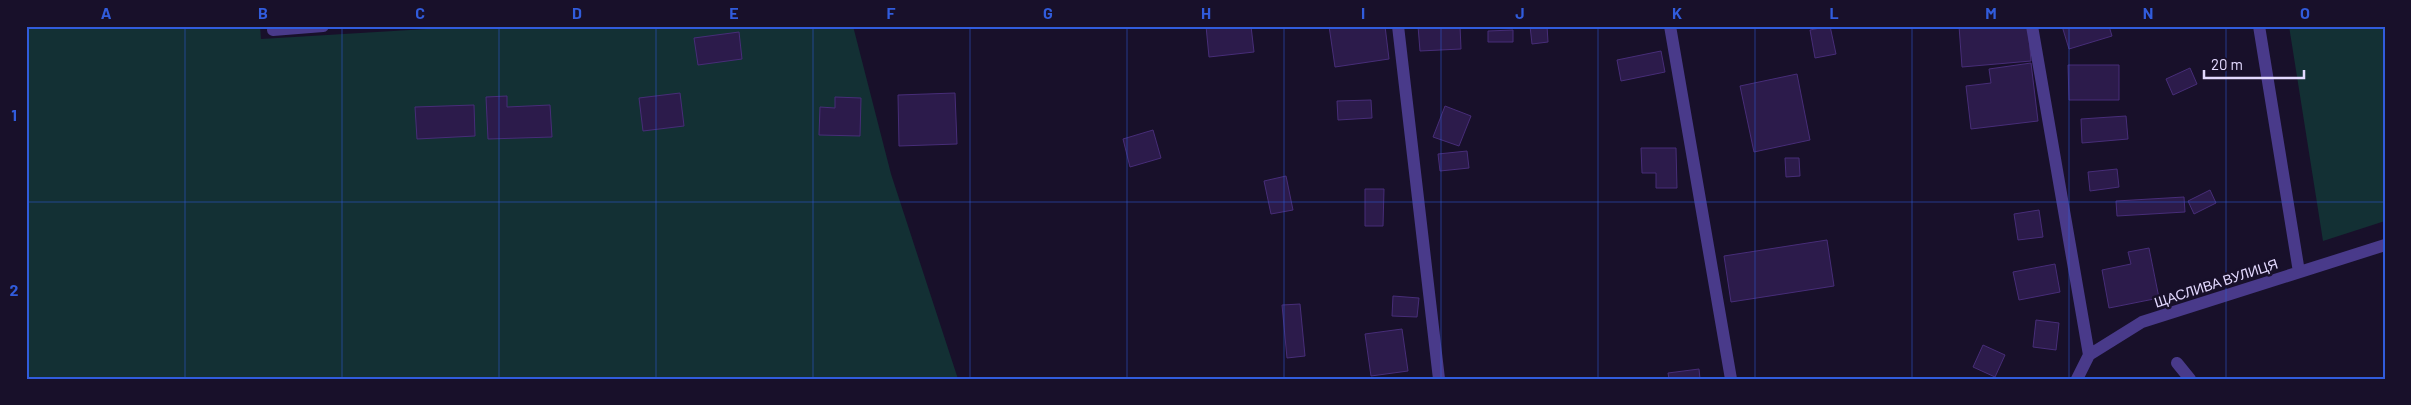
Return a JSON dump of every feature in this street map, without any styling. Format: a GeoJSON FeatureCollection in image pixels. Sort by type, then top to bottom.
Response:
{"type":"FeatureCollection","features":[{"type":"Feature","properties":{"kind":"street"},"geometry":{"type":"LineString","coordinates":[[273,30],[323,26]]}},
{"type":"Feature","properties":{"kind":"street"},"geometry":{"type":"LineString","coordinates":[[1398,26],[1439,379]]}},
{"type":"Feature","properties":{"kind":"street"},"geometry":{"type":"LineString","coordinates":[[1670,26],[1731,379]]}},
{"type":"Feature","properties":{"kind":"street"},"geometry":{"type":"LineString","coordinates":[[2032,26],[2089,355],[2077,379]]}},
{"type":"Feature","properties":{"kind":"street"},"geometry":{"type":"LineString","coordinates":[[2259,26],[2299,272]]}},
{"type":"Feature","properties":{"kind":"street","name":"ЩАСЛИВА ВУЛИЦЯ"},"geometry":{"type":"LineString","coordinates":[[2089,355],[2142,322],[2385,244]]}},
{"type":"Feature","properties":{"kind":"street"},"geometry":{"type":"LineString","coordinates":[[2176,363],[2190,379]]}},
{"type":"Feature","properties":{"kind":"green space"},"geometry":{"type":"Polygon","coordinates":[[[26,26],[260,26],[261,39],[476,26],[853,26],[891,174],[958,379],[26,379],[26,26]]]}},
{"type":"Feature","properties":{"kind":"green space"},"geometry":{"type":"Polygon","coordinates":[[[2289,26],[2385,26],[2385,221],[2323,241],[2289,26]]]}},
{"type":"Feature","properties":{"kind":"building"},"geometry":{"type":"Polygon","coordinates":[[[1206,26],[1251,26],[1254,52],[1209,57],[1206,26]]]}},
{"type":"Feature","properties":{"kind":"building"},"geometry":{"type":"Polygon","coordinates":[[[1329,26],[1385,26],[1389,59],[1335,67],[1329,26]]]}},
{"type":"Feature","properties":{"kind":"building"},"geometry":{"type":"Polygon","coordinates":[[[1418,26],[1460,26],[1461,49],[1420,51],[1418,26]]]}},
{"type":"Feature","properties":{"kind":"building"},"geometry":{"type":"Polygon","coordinates":[[[1530,26],[1547,26],[1548,42],[1532,44],[1530,26]]]}},
{"type":"Feature","properties":{"kind":"building"},"geometry":{"type":"Polygon","coordinates":[[[1830,26],[1836,54],[1815,58],[1810,30],[1830,26]]]}},
{"type":"Feature","properties":{"kind":"building"},"geometry":{"type":"Polygon","coordinates":[[[1959,26],[2028,26],[2031,61],[1962,67],[1959,26]]]}},
{"type":"Feature","properties":{"kind":"building"},"geometry":{"type":"Polygon","coordinates":[[[2062,26],[2109,26],[2112,36],[2069,49],[2062,26]]]}},
{"type":"Feature","properties":{"kind":"building"},"geometry":{"type":"Polygon","coordinates":[[[1513,30],[1513,42],[1488,42],[1488,31],[1513,30]]]}},
{"type":"Feature","properties":{"kind":"building"},"geometry":{"type":"Polygon","coordinates":[[[739,32],[742,59],[698,65],[694,38],[739,32]]]}},
{"type":"Feature","properties":{"kind":"building"},"geometry":{"type":"Polygon","coordinates":[[[1661,51],[1665,72],[1621,81],[1617,60],[1661,51]]]}},
{"type":"Feature","properties":{"kind":"building"},"geometry":{"type":"Polygon","coordinates":[[[2031,63],[2038,121],[1971,129],[1966,86],[1991,83],[1989,69],[2031,63]]]}},
{"type":"Feature","properties":{"kind":"building"},"geometry":{"type":"Polygon","coordinates":[[[2068,65],[2119,65],[2119,100],[2069,100],[2068,65]]]}},
{"type":"Feature","properties":{"kind":"building"},"geometry":{"type":"Polygon","coordinates":[[[2190,68],[2197,84],[2173,95],[2166,79],[2190,68]]]}},
{"type":"Feature","properties":{"kind":"building"},"geometry":{"type":"Polygon","coordinates":[[[1797,74],[1810,140],[1754,152],[1740,86],[1797,74]]]}},
{"type":"Feature","properties":{"kind":"building"},"geometry":{"type":"Polygon","coordinates":[[[680,93],[684,126],[643,131],[639,98],[680,93]]]}},
{"type":"Feature","properties":{"kind":"building"},"geometry":{"type":"Polygon","coordinates":[[[955,93],[957,144],[899,146],[898,95],[955,93]]]}},
{"type":"Feature","properties":{"kind":"building"},"geometry":{"type":"Polygon","coordinates":[[[507,96],[507,107],[550,105],[552,137],[488,139],[486,97],[507,96]]]}},
{"type":"Feature","properties":{"kind":"building"},"geometry":{"type":"Polygon","coordinates":[[[835,97],[861,98],[860,136],[819,135],[820,107],[835,108],[835,97]]]}},
{"type":"Feature","properties":{"kind":"building"},"geometry":{"type":"Polygon","coordinates":[[[1371,100],[1372,118],[1338,120],[1337,101],[1371,100]]]}},
{"type":"Feature","properties":{"kind":"building"},"geometry":{"type":"Polygon","coordinates":[[[474,105],[475,136],[417,139],[415,107],[474,105]]]}},
{"type":"Feature","properties":{"kind":"building"},"geometry":{"type":"Polygon","coordinates":[[[1445,106],[1471,116],[1459,146],[1433,137],[1445,106]]]}},
{"type":"Feature","properties":{"kind":"building"},"geometry":{"type":"Polygon","coordinates":[[[2126,116],[2128,139],[2082,143],[2081,119],[2126,116]]]}},
{"type":"Feature","properties":{"kind":"building"},"geometry":{"type":"Polygon","coordinates":[[[1153,130],[1161,158],[1130,167],[1123,139],[1153,130]]]}},
{"type":"Feature","properties":{"kind":"building"},"geometry":{"type":"Polygon","coordinates":[[[1641,148],[1676,148],[1677,188],[1656,188],[1656,173],[1642,173],[1641,148]]]}},
{"type":"Feature","properties":{"kind":"building"},"geometry":{"type":"Polygon","coordinates":[[[1467,151],[1469,168],[1440,171],[1438,154],[1467,151]]]}},
{"type":"Feature","properties":{"kind":"building"},"geometry":{"type":"Polygon","coordinates":[[[1785,158],[1799,158],[1800,176],[1786,177],[1785,158]]]}},
{"type":"Feature","properties":{"kind":"building"},"geometry":{"type":"Polygon","coordinates":[[[2117,169],[2119,187],[2090,191],[2088,172],[2117,169]]]}},
{"type":"Feature","properties":{"kind":"building"},"geometry":{"type":"Polygon","coordinates":[[[1286,176],[1293,210],[1271,214],[1264,181],[1286,176]]]}},
{"type":"Feature","properties":{"kind":"building"},"geometry":{"type":"Polygon","coordinates":[[[1365,189],[1384,189],[1383,226],[1365,226],[1365,189]]]}},
{"type":"Feature","properties":{"kind":"building"},"geometry":{"type":"Polygon","coordinates":[[[2210,190],[2216,203],[2194,214],[2188,201],[2210,190]]]}},
{"type":"Feature","properties":{"kind":"building"},"geometry":{"type":"Polygon","coordinates":[[[2184,197],[2185,212],[2117,216],[2116,201],[2184,197]]]}},
{"type":"Feature","properties":{"kind":"building"},"geometry":{"type":"Polygon","coordinates":[[[2039,210],[2043,237],[2018,240],[2014,214],[2039,210]]]}},
{"type":"Feature","properties":{"kind":"building"},"geometry":{"type":"Polygon","coordinates":[[[1827,240],[1834,286],[1731,302],[1724,256],[1827,240]]]}},
{"type":"Feature","properties":{"kind":"building"},"geometry":{"type":"Polygon","coordinates":[[[2149,248],[2159,298],[2109,308],[2102,270],[2131,264],[2128,252],[2149,248]]]}},
{"type":"Feature","properties":{"kind":"building"},"geometry":{"type":"Polygon","coordinates":[[[2055,264],[2060,292],[2019,300],[2013,272],[2055,264]]]}},
{"type":"Feature","properties":{"kind":"building"},"geometry":{"type":"Polygon","coordinates":[[[1393,296],[1419,298],[1417,317],[1392,316],[1393,296]]]}},
{"type":"Feature","properties":{"kind":"building"},"geometry":{"type":"Polygon","coordinates":[[[1300,304],[1305,356],[1287,358],[1282,305],[1300,304]]]}},
{"type":"Feature","properties":{"kind":"building"},"geometry":{"type":"Polygon","coordinates":[[[2036,320],[2059,323],[2056,350],[2033,347],[2036,320]]]}},
{"type":"Feature","properties":{"kind":"building"},"geometry":{"type":"Polygon","coordinates":[[[1402,329],[1408,371],[1371,376],[1365,334],[1402,329]]]}},
{"type":"Feature","properties":{"kind":"building"},"geometry":{"type":"Polygon","coordinates":[[[1983,345],[2005,355],[1995,377],[1973,367],[1983,345]]]}},
{"type":"Feature","properties":{"kind":"building"},"geometry":{"type":"Polygon","coordinates":[[[1699,369],[1700,379],[1669,379],[1668,373],[1699,369]]]}}]}
